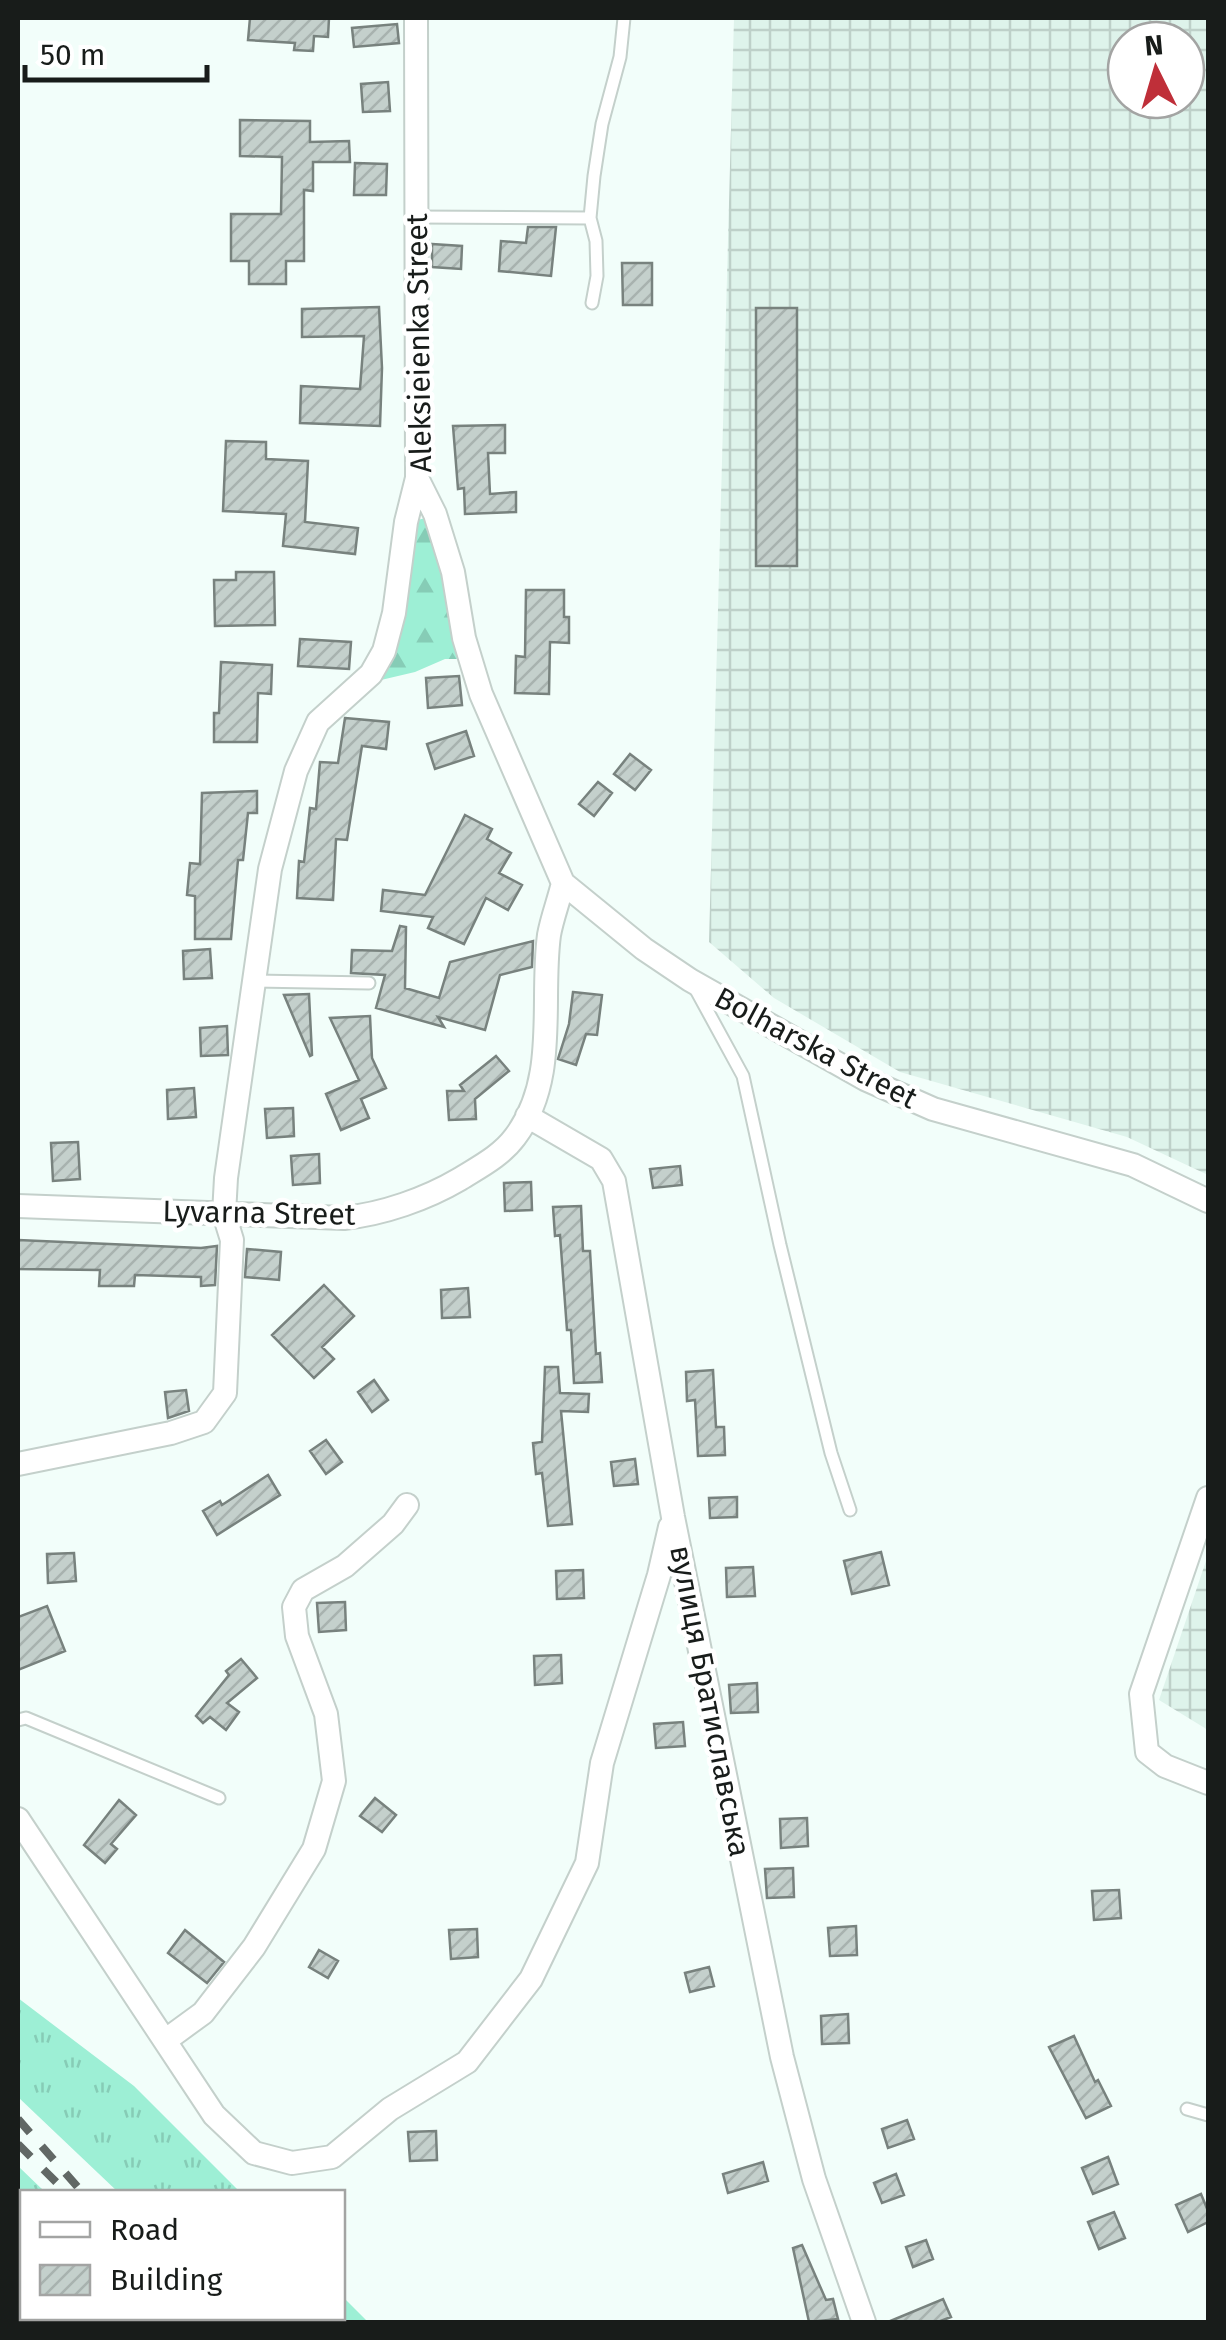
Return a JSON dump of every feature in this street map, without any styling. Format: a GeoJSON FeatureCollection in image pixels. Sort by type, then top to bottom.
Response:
{"type":"FeatureCollection","features":[{"type":"Feature","properties":{"kind":"street","name":"Aleksieienka Street"},"geometry":{"type":"LineString","coordinates":[[416,18],[417,478],[435,514],[453,572],[464,638],[481,694],[563,883]]}},
{"type":"Feature","properties":{"kind":"street"},"geometry":{"type":"LineString","coordinates":[[18,1464],[171,1434],[204,1422],[225,1393],[232,1240],[224,1214],[226,1178],[270,869],[296,771],[318,722],[372,674],[384,651],[417,478]]}},
{"type":"Feature","properties":{"kind":"street"},"geometry":{"type":"LineString","coordinates":[[527,1116],[548,1026],[549,934],[563,883]]}},
{"type":"Feature","properties":{"kind":"street","name":"Bolharska Street"},"geometry":{"type":"LineString","coordinates":[[563,883],[644,949],[690,980],[865,1079],[933,1109],[1133,1164],[1208,1201]]}},
{"type":"Feature","properties":{"kind":"street","name":"Lyvarna Street"},"geometry":{"type":"LineString","coordinates":[[18,1206],[365,1216],[448,1186],[490,1160],[514,1139],[527,1116]]}},
{"type":"Feature","properties":{"kind":"street","name":"вулиця Братиславська"},"geometry":{"type":"LineString","coordinates":[[527,1116],[602,1159],[614,1181],[672,1517],[782,2057],[814,2178],[864,2322]]}},
{"type":"Feature","properties":{"kind":"street"},"geometry":{"type":"LineString","coordinates":[[1208,1498],[1141,1694],[1147,1752],[1164,1766],[1208,1783]]}},
{"type":"Feature","properties":{"kind":"street"},"geometry":{"type":"LineString","coordinates":[[166,2040],[204,2013],[254,1947],[314,1849],[334,1780],[326,1714],[298,1636],[294,1608],[304,1590],[344,1566],[393,1524],[408,1504]]}},
{"type":"Feature","properties":{"kind":"street"},"geometry":{"type":"LineString","coordinates":[[18,1819],[214,2115],[254,2153],[292,2164],[332,2157],[390,2109],[467,2062],[532,1979],[587,1863],[602,1763],[660,1576],[672,1517]]}},
{"type":"Feature","properties":{"kind":"lane"},"geometry":{"type":"LineString","coordinates":[[592,302],[596,241],[590,218],[602,124],[620,57],[624,18]]}},
{"type":"Feature","properties":{"kind":"lane"},"geometry":{"type":"LineString","coordinates":[[416,216],[590,218]]}},
{"type":"Feature","properties":{"kind":"lane"},"geometry":{"type":"LineString","coordinates":[[690,980],[744,1076],[830,1452],[850,1510]]}},
{"type":"Feature","properties":{"kind":"lane"},"geometry":{"type":"LineString","coordinates":[[255,981],[369,984]]}},
{"type":"Feature","properties":{"kind":"lane"},"geometry":{"type":"LineString","coordinates":[[18,1720],[26,1718],[219,1798]]}},
{"type":"Feature","properties":{"kind":"lane"},"geometry":{"type":"LineString","coordinates":[[1187,2108],[1208,2115]]}},
{"type":"Feature","properties":{"kind":"shaded area"},"geometry":{"type":"Polygon","coordinates":[[[734,18],[1208,18],[1208,1175],[1127,1137],[900,1072],[774,998],[709,942],[734,18]]]}},
{"type":"Feature","properties":{"kind":"shaded area"},"geometry":{"type":"Polygon","coordinates":[[[1208,1555],[1208,1730],[1159,1700],[1208,1555]]]}},
{"type":"Feature","properties":{"kind":"green space"},"geometry":{"type":"Polygon","coordinates":[[[429,517],[462,659],[445,659],[381,680],[414,521],[429,517]]]}},
{"type":"Feature","properties":{"kind":"green space"},"geometry":{"type":"Polygon","coordinates":[[[18,1998],[134,2086],[238,2190],[116,2190],[18,2097],[18,1998]]]}},
{"type":"Feature","properties":{"kind":"green space"},"geometry":{"type":"Polygon","coordinates":[[[18,2166],[43,2190],[20,2190],[20,2320],[177,2322],[18,2322],[18,2166]]]}},
{"type":"Feature","properties":{"kind":"green space"},"geometry":{"type":"Polygon","coordinates":[[[345,2299],[368,2322],[242,2320],[345,2320],[345,2299]]]}},
{"type":"Feature","properties":{"kind":"building"},"geometry":{"type":"Polygon","coordinates":[[[250,18],[329,18],[328,37],[314,36],[313,51],[294,50],[295,43],[248,40],[250,18]]]}},
{"type":"Feature","properties":{"kind":"building"},"geometry":{"type":"Polygon","coordinates":[[[397,24],[399,43],[354,47],[352,28],[397,24]]]}},
{"type":"Feature","properties":{"kind":"building"},"geometry":{"type":"Polygon","coordinates":[[[388,82],[390,111],[363,112],[361,84],[388,82]]]}},
{"type":"Feature","properties":{"kind":"building"},"geometry":{"type":"Polygon","coordinates":[[[240,120],[310,121],[310,142],[349,141],[350,162],[313,162],[313,191],[304,190],[304,261],[286,261],[286,284],[249,284],[249,261],[231,261],[231,214],[281,214],[282,157],[240,156],[240,120]]]}},
{"type":"Feature","properties":{"kind":"building"},"geometry":{"type":"Polygon","coordinates":[[[355,163],[387,164],[386,195],[354,195],[355,163]]]}},
{"type":"Feature","properties":{"kind":"building"},"geometry":{"type":"Polygon","coordinates":[[[528,227],[556,227],[551,276],[499,271],[501,241],[526,243],[528,227]]]}},
{"type":"Feature","properties":{"kind":"building"},"geometry":{"type":"Polygon","coordinates":[[[432,244],[462,246],[461,269],[432,267],[432,244]]]}},
{"type":"Feature","properties":{"kind":"building"},"geometry":{"type":"Polygon","coordinates":[[[622,263],[652,263],[652,305],[623,305],[622,263]]]}},
{"type":"Feature","properties":{"kind":"building"},"geometry":{"type":"Polygon","coordinates":[[[379,307],[380,426],[300,423],[301,386],[360,389],[364,336],[302,337],[302,309],[379,307]]]}},
{"type":"Feature","properties":{"kind":"building"},"geometry":{"type":"Polygon","coordinates":[[[756,308],[797,308],[797,566],[756,566],[756,308]]]}},
{"type":"Feature","properties":{"kind":"building"},"geometry":{"type":"Polygon","coordinates":[[[505,425],[505,453],[488,453],[490,494],[516,492],[516,512],[465,514],[464,488],[458,489],[453,426],[505,425]]]}},
{"type":"Feature","properties":{"kind":"building"},"geometry":{"type":"Polygon","coordinates":[[[226,441],[266,442],[266,459],[308,461],[305,522],[358,528],[355,554],[283,546],[286,514],[223,511],[226,441]]]}},
{"type":"Feature","properties":{"kind":"building"},"geometry":{"type":"Polygon","coordinates":[[[236,572],[274,572],[275,625],[215,626],[214,580],[236,580],[236,572]]]}},
{"type":"Feature","properties":{"kind":"building"},"geometry":{"type":"Polygon","coordinates":[[[526,590],[564,590],[569,643],[550,642],[549,694],[515,693],[516,656],[525,657],[526,590]]]}},
{"type":"Feature","properties":{"kind":"building"},"geometry":{"type":"Polygon","coordinates":[[[300,639],[351,642],[349,669],[298,666],[300,639]]]}},
{"type":"Feature","properties":{"kind":"building"},"geometry":{"type":"Polygon","coordinates":[[[221,662],[272,665],[271,694],[258,693],[257,742],[214,742],[221,662]]]}},
{"type":"Feature","properties":{"kind":"building"},"geometry":{"type":"Polygon","coordinates":[[[459,676],[462,705],[428,708],[426,678],[459,676]]]}},
{"type":"Feature","properties":{"kind":"building"},"geometry":{"type":"Polygon","coordinates":[[[345,718],[389,722],[386,749],[362,746],[347,840],[336,839],[333,900],[297,898],[299,861],[304,862],[310,808],[316,809],[320,762],[338,763],[345,718]]]}},
{"type":"Feature","properties":{"kind":"building"},"geometry":{"type":"Polygon","coordinates":[[[466,731],[474,756],[435,769],[427,744],[466,731]]]}},
{"type":"Feature","properties":{"kind":"building"},"geometry":{"type":"Polygon","coordinates":[[[630,754],[651,770],[635,790],[614,774],[630,754]]]}},
{"type":"Feature","properties":{"kind":"building"},"geometry":{"type":"Polygon","coordinates":[[[598,782],[612,793],[594,816],[579,804],[598,782]]]}},
{"type":"Feature","properties":{"kind":"building"},"geometry":{"type":"Polygon","coordinates":[[[257,791],[257,813],[248,813],[243,860],[238,860],[231,939],[195,939],[195,896],[187,895],[190,863],[200,864],[202,793],[257,791]]]}},
{"type":"Feature","properties":{"kind":"building"},"geometry":{"type":"Polygon","coordinates":[[[465,815],[492,829],[487,839],[511,853],[499,873],[522,885],[508,910],[486,898],[464,944],[428,928],[433,917],[381,911],[383,890],[425,895],[465,815]]]}},
{"type":"Feature","properties":{"kind":"building"},"geometry":{"type":"Polygon","coordinates":[[[400,926],[406,927],[405,988],[439,998],[450,962],[533,941],[532,967],[500,975],[485,1030],[438,1017],[444,1027],[376,1008],[385,975],[351,973],[352,950],[392,951],[400,926]]]}},
{"type":"Feature","properties":{"kind":"building"},"geometry":{"type":"Polygon","coordinates":[[[210,949],[212,978],[184,979],[183,951],[210,949]]]}},
{"type":"Feature","properties":{"kind":"building"},"geometry":{"type":"Polygon","coordinates":[[[573,992],[602,995],[597,1035],[586,1034],[576,1065],[558,1059],[569,1024],[573,992]]]}},
{"type":"Feature","properties":{"kind":"building"},"geometry":{"type":"Polygon","coordinates":[[[309,994],[312,1055],[310,1056],[284,995],[309,994]]]}},
{"type":"Feature","properties":{"kind":"building"},"geometry":{"type":"Polygon","coordinates":[[[370,1016],[372,1058],[386,1088],[361,1099],[369,1118],[341,1130],[326,1094],[359,1080],[330,1018],[370,1016]]]}},
{"type":"Feature","properties":{"kind":"building"},"geometry":{"type":"Polygon","coordinates":[[[227,1026],[228,1055],[201,1056],[200,1028],[227,1026]]]}},
{"type":"Feature","properties":{"kind":"building"},"geometry":{"type":"Polygon","coordinates":[[[496,1056],[509,1071],[475,1099],[476,1119],[449,1120],[447,1091],[464,1091],[460,1085],[496,1056]]]}},
{"type":"Feature","properties":{"kind":"building"},"geometry":{"type":"Polygon","coordinates":[[[194,1088],[196,1117],[168,1119],[167,1090],[194,1088]]]}},
{"type":"Feature","properties":{"kind":"building"},"geometry":{"type":"Polygon","coordinates":[[[293,1108],[294,1136],[267,1138],[265,1109],[293,1108]]]}},
{"type":"Feature","properties":{"kind":"building"},"geometry":{"type":"Polygon","coordinates":[[[78,1142],[80,1179],[53,1181],[51,1143],[78,1142]]]}},
{"type":"Feature","properties":{"kind":"building"},"geometry":{"type":"Polygon","coordinates":[[[319,1154],[320,1183],[293,1185],[291,1156],[319,1154]]]}},
{"type":"Feature","properties":{"kind":"building"},"geometry":{"type":"Polygon","coordinates":[[[680,1166],[682,1185],[653,1188],[650,1169],[680,1166]]]}},
{"type":"Feature","properties":{"kind":"building"},"geometry":{"type":"Polygon","coordinates":[[[531,1182],[532,1210],[505,1211],[504,1183],[531,1182]]]}},
{"type":"Feature","properties":{"kind":"building"},"geometry":{"type":"Polygon","coordinates":[[[581,1206],[583,1251],[590,1251],[596,1354],[600,1353],[602,1382],[574,1383],[560,1235],[555,1236],[553,1207],[581,1206]]]}},
{"type":"Feature","properties":{"kind":"building"},"geometry":{"type":"Polygon","coordinates":[[[18,1240],[217,1246],[215,1285],[201,1286],[201,1277],[135,1275],[134,1286],[99,1286],[100,1270],[18,1269],[18,1240]]]}},
{"type":"Feature","properties":{"kind":"building"},"geometry":{"type":"Polygon","coordinates":[[[247,1249],[281,1252],[279,1280],[245,1277],[247,1249]]]}},
{"type":"Feature","properties":{"kind":"building"},"geometry":{"type":"Polygon","coordinates":[[[324,1285],[354,1316],[322,1347],[334,1359],[314,1378],[272,1335],[324,1285]]]}},
{"type":"Feature","properties":{"kind":"building"},"geometry":{"type":"Polygon","coordinates":[[[468,1288],[470,1317],[442,1318],[441,1290],[468,1288]]]}},
{"type":"Feature","properties":{"kind":"building"},"geometry":{"type":"Polygon","coordinates":[[[545,1367],[558,1367],[560,1393],[589,1394],[588,1412],[561,1411],[572,1524],[548,1526],[542,1473],[536,1474],[533,1443],[542,1442],[545,1367]]]}},
{"type":"Feature","properties":{"kind":"building"},"geometry":{"type":"Polygon","coordinates":[[[713,1370],[716,1427],[724,1427],[725,1455],[698,1456],[695,1400],[687,1401],[686,1372],[713,1370]]]}},
{"type":"Feature","properties":{"kind":"building"},"geometry":{"type":"Polygon","coordinates":[[[374,1380],[388,1400],[372,1412],[358,1392],[374,1380]]]}},
{"type":"Feature","properties":{"kind":"building"},"geometry":{"type":"Polygon","coordinates":[[[186,1390],[189,1411],[168,1418],[165,1392],[186,1390]]]}},
{"type":"Feature","properties":{"kind":"building"},"geometry":{"type":"Polygon","coordinates":[[[326,1440],[342,1462],[326,1474],[310,1451],[326,1440]]]}},
{"type":"Feature","properties":{"kind":"building"},"geometry":{"type":"Polygon","coordinates":[[[635,1459],[638,1484],[614,1486],[611,1462],[635,1459]]]}},
{"type":"Feature","properties":{"kind":"building"},"geometry":{"type":"Polygon","coordinates":[[[268,1475],[280,1495],[217,1535],[203,1511],[220,1501],[222,1505],[268,1475]]]}},
{"type":"Feature","properties":{"kind":"building"},"geometry":{"type":"Polygon","coordinates":[[[737,1497],[737,1517],[710,1518],[709,1498],[737,1497]]]}},
{"type":"Feature","properties":{"kind":"building"},"geometry":{"type":"Polygon","coordinates":[[[881,1552],[889,1585],[852,1594],[844,1561],[881,1552]]]}},
{"type":"Feature","properties":{"kind":"building"},"geometry":{"type":"Polygon","coordinates":[[[74,1553],[76,1581],[48,1583],[47,1554],[74,1553]]]}},
{"type":"Feature","properties":{"kind":"building"},"geometry":{"type":"Polygon","coordinates":[[[753,1567],[755,1596],[727,1597],[726,1568],[753,1567]]]}},
{"type":"Feature","properties":{"kind":"building"},"geometry":{"type":"Polygon","coordinates":[[[583,1570],[584,1598],[557,1599],[556,1571],[583,1570]]]}},
{"type":"Feature","properties":{"kind":"building"},"geometry":{"type":"Polygon","coordinates":[[[345,1602],[346,1630],[319,1632],[317,1603],[345,1602]]]}},
{"type":"Feature","properties":{"kind":"building"},"geometry":{"type":"Polygon","coordinates":[[[47,1606],[65,1651],[18,1670],[18,1617],[47,1606]]]}},
{"type":"Feature","properties":{"kind":"building"},"geometry":{"type":"Polygon","coordinates":[[[561,1655],[562,1683],[535,1685],[534,1656],[561,1655]]]}},
{"type":"Feature","properties":{"kind":"building"},"geometry":{"type":"Polygon","coordinates":[[[241,1659],[257,1678],[227,1703],[239,1712],[226,1730],[210,1717],[203,1723],[196,1716],[229,1675],[226,1671],[241,1659]]]}},
{"type":"Feature","properties":{"kind":"building"},"geometry":{"type":"Polygon","coordinates":[[[757,1683],[758,1712],[731,1713],[729,1685],[757,1683]]]}},
{"type":"Feature","properties":{"kind":"building"},"geometry":{"type":"Polygon","coordinates":[[[683,1722],[685,1746],[656,1748],[654,1724],[683,1722]]]}},
{"type":"Feature","properties":{"kind":"building"},"geometry":{"type":"Polygon","coordinates":[[[375,1798],[396,1815],[382,1832],[360,1816],[375,1798]]]}},
{"type":"Feature","properties":{"kind":"building"},"geometry":{"type":"Polygon","coordinates":[[[119,1800],[136,1815],[111,1844],[117,1849],[105,1863],[84,1845],[119,1800]]]}},
{"type":"Feature","properties":{"kind":"building"},"geometry":{"type":"Polygon","coordinates":[[[807,1818],[808,1846],[781,1848],[780,1819],[807,1818]]]}},
{"type":"Feature","properties":{"kind":"building"},"geometry":{"type":"Polygon","coordinates":[[[793,1868],[794,1897],[767,1898],[765,1869],[793,1868]]]}},
{"type":"Feature","properties":{"kind":"building"},"geometry":{"type":"Polygon","coordinates":[[[1119,1890],[1121,1918],[1094,1920],[1092,1891],[1119,1890]]]}},
{"type":"Feature","properties":{"kind":"building"},"geometry":{"type":"Polygon","coordinates":[[[856,1926],[857,1955],[830,1956],[828,1928],[856,1926]]]}},
{"type":"Feature","properties":{"kind":"building"},"geometry":{"type":"Polygon","coordinates":[[[477,1929],[478,1957],[451,1959],[449,1930],[477,1929]]]}},
{"type":"Feature","properties":{"kind":"building"},"geometry":{"type":"Polygon","coordinates":[[[185,1930],[224,1962],[207,1983],[168,1953],[185,1930]]]}},
{"type":"Feature","properties":{"kind":"building"},"geometry":{"type":"Polygon","coordinates":[[[319,1950],[338,1961],[328,1978],[309,1967],[319,1950]]]}},
{"type":"Feature","properties":{"kind":"building"},"geometry":{"type":"Polygon","coordinates":[[[709,1967],[714,1986],[690,1992],[685,1973],[709,1967]]]}},
{"type":"Feature","properties":{"kind":"building"},"geometry":{"type":"Polygon","coordinates":[[[848,2014],[849,2043],[822,2044],[821,2016],[848,2014]]]}},
{"type":"Feature","properties":{"kind":"building"},"geometry":{"type":"Polygon","coordinates":[[[1074,2036],[1111,2106],[1086,2118],[1049,2047],[1074,2036]]]}},
{"type":"Feature","properties":{"kind":"building"},"geometry":{"type":"Polygon","coordinates":[[[907,2120],[914,2139],[888,2148],[882,2129],[907,2120]]]}},
{"type":"Feature","properties":{"kind":"building"},"geometry":{"type":"Polygon","coordinates":[[[436,2131],[437,2160],[410,2161],[408,2132],[436,2131]]]}},
{"type":"Feature","properties":{"kind":"building"},"geometry":{"type":"Polygon","coordinates":[[[1108,2157],[1118,2184],[1093,2194],[1082,2168],[1108,2157]]]}},
{"type":"Feature","properties":{"kind":"building"},"geometry":{"type":"Polygon","coordinates":[[[763,2162],[768,2181],[728,2193],[723,2174],[763,2162]]]}},
{"type":"Feature","properties":{"kind":"building"},"geometry":{"type":"Polygon","coordinates":[[[896,2174],[904,2195],[882,2203],[874,2183],[896,2174]]]}},
{"type":"Feature","properties":{"kind":"building"},"geometry":{"type":"Polygon","coordinates":[[[1201,2194],[1208,2222],[1188,2232],[1176,2205],[1201,2194]]]}},
{"type":"Feature","properties":{"kind":"building"},"geometry":{"type":"Polygon","coordinates":[[[1114,2212],[1125,2238],[1099,2249],[1088,2222],[1114,2212]]]}},
{"type":"Feature","properties":{"kind":"building"},"geometry":{"type":"Polygon","coordinates":[[[926,2240],[933,2259],[913,2267],[906,2247],[926,2240]]]}},
{"type":"Feature","properties":{"kind":"building"},"geometry":{"type":"Polygon","coordinates":[[[802,2245],[826,2300],[833,2299],[838,2319],[809,2322],[793,2248],[802,2245]]]}},
{"type":"Feature","properties":{"kind":"building"},"geometry":{"type":"Polygon","coordinates":[[[943,2299],[951,2317],[938,2322],[888,2322],[943,2299]]]}},
{"type":"Feature","properties":{"kind":"railway"},"geometry":{"type":"LineString","coordinates":[[18,2119],[80,2190]]}},
{"type":"Feature","properties":{"kind":"railway"},"geometry":{"type":"LineString","coordinates":[[18,2144],[63,2189]]}}]}
